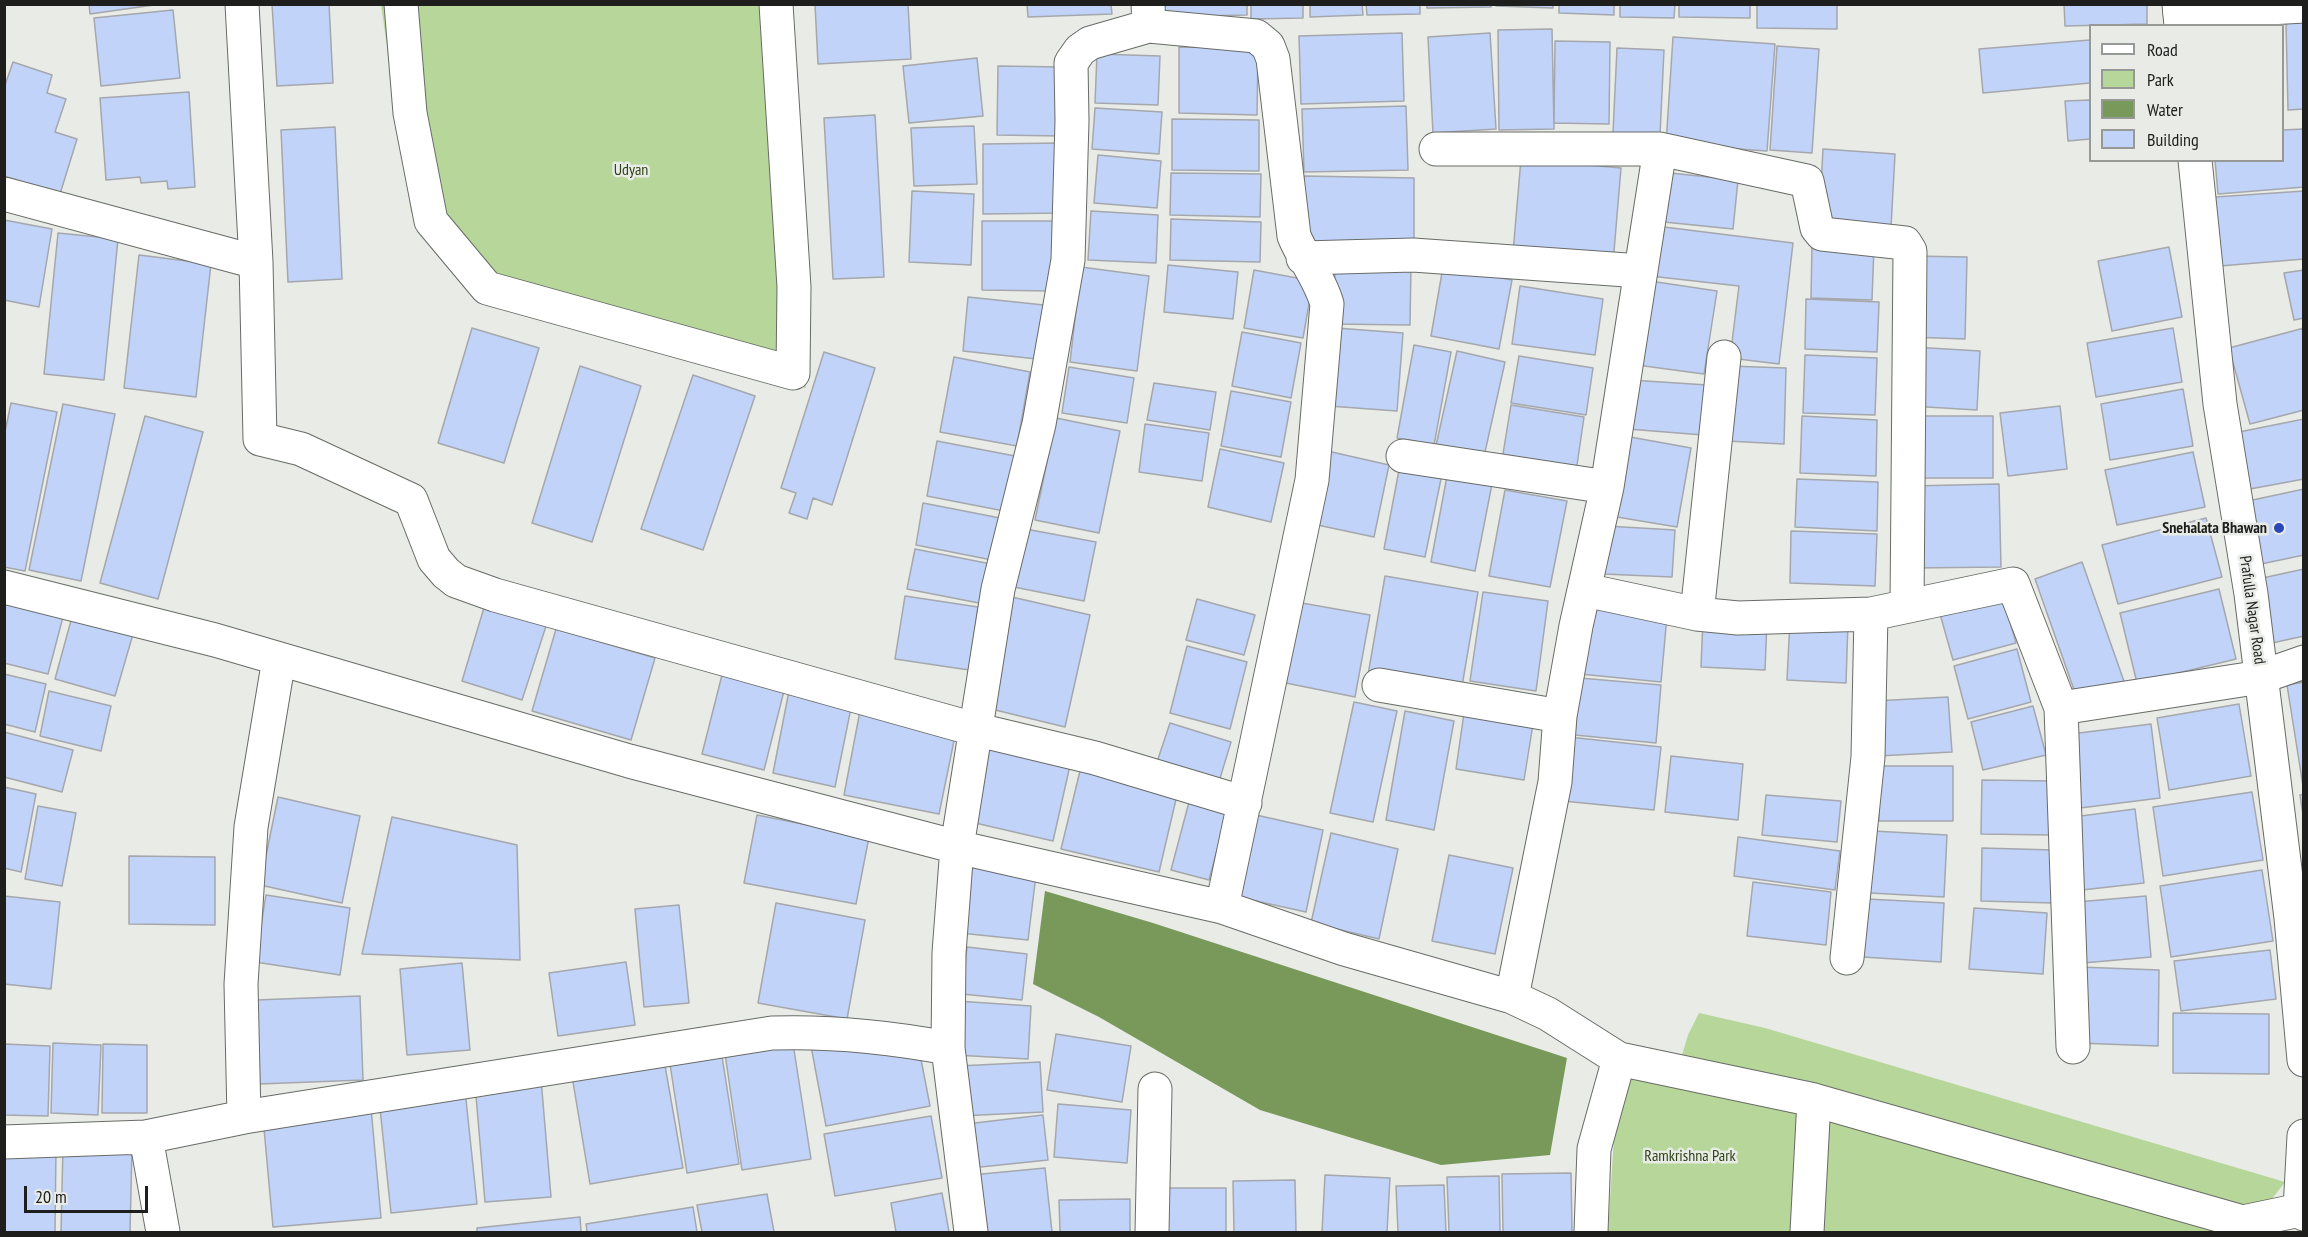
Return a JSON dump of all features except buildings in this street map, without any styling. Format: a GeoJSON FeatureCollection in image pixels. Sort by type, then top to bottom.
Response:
{"type":"FeatureCollection","features":[{"type":"Feature","properties":{"kind":"street"},"geometry":{"type":"LineString","coordinates":[[242,4],[256,262],[260,439],[301,450],[411,500],[434,559],[456,581],[506,598],[974,729],[1095,758],[1245,803]]}},
{"type":"Feature","properties":{"kind":"street"},"geometry":{"type":"LineString","coordinates":[[401,4],[410,113],[432,221],[487,288],[794,373],[794,287],[776,4]]}},
{"type":"Feature","properties":{"kind":"street"},"geometry":{"type":"LineString","coordinates":[[2180,14],[2304,6]]}},
{"type":"Feature","properties":{"kind":"street"},"geometry":{"type":"LineString","coordinates":[[971,1233],[948,1048],[950,953],[957,847],[998,589],[1039,424],[1068,260],[1072,122],[1071,63],[1080,50],[1090,43],[1149,15],[1256,36],[1268,46],[1273,59],[1294,236],[1303,258],[1321,284],[1327,304],[1312,480],[1222,907]]}},
{"type":"Feature","properties":{"kind":"street"},"geometry":{"type":"LineString","coordinates":[[1436,149],[1660,149],[1807,181],[1817,228],[1822,234],[1901,241],[1910,250],[1906,606]]}},
{"type":"Feature","properties":{"kind":"street"},"geometry":{"type":"LineString","coordinates":[[1512,997],[1555,782],[1560,716],[1607,488],[1660,149]]}},
{"type":"Feature","properties":{"kind":"street","name":"Prafulla Nagar Road"},"geometry":{"type":"LineString","coordinates":[[2195,162],[2220,404],[2251,594],[2297,918],[2304,1060]]}},
{"type":"Feature","properties":{"kind":"street"},"geometry":{"type":"LineString","coordinates":[[4,194],[256,262]]}},
{"type":"Feature","properties":{"kind":"street"},"geometry":{"type":"LineString","coordinates":[[1303,258],[1413,255],[1641,271]]}},
{"type":"Feature","properties":{"kind":"street"},"geometry":{"type":"LineString","coordinates":[[1697,614],[1724,357]]}},
{"type":"Feature","properties":{"kind":"street"},"geometry":{"type":"LineString","coordinates":[[1403,456],[1607,488]]}},
{"type":"Feature","properties":{"kind":"street"},"geometry":{"type":"LineString","coordinates":[[1585,590],[1697,614],[1738,618],[1871,614],[2013,584],[2061,708],[2073,1047]]}},
{"type":"Feature","properties":{"kind":"street"},"geometry":{"type":"LineString","coordinates":[[4,587],[215,640],[629,761],[957,847],[1222,907],[1344,949],[1512,997],[1548,1014],[1618,1059],[1814,1100],[2242,1227],[2302,1212],[2304,1136]]}},
{"type":"Feature","properties":{"kind":"street"},"geometry":{"type":"LineString","coordinates":[[1847,958],[1868,757],[1871,614]]}},
{"type":"Feature","properties":{"kind":"street"},"geometry":{"type":"LineString","coordinates":[[244,1117],[241,984],[251,827],[279,659]]}},
{"type":"Feature","properties":{"kind":"street"},"geometry":{"type":"LineString","coordinates":[[2061,708],[2261,677],[2304,662]]}},
{"type":"Feature","properties":{"kind":"street"},"geometry":{"type":"LineString","coordinates":[[1379,685],[1560,716]]}},
{"type":"Feature","properties":{"kind":"street"},"geometry":{"type":"LineString","coordinates":[[4,1142],[146,1137],[244,1117],[772,1033],[823,1031],[892,1038],[948,1048]]}},
{"type":"Feature","properties":{"kind":"street"},"geometry":{"type":"LineString","coordinates":[[1591,1233],[1594,1149],[1618,1059]]}},
{"type":"Feature","properties":{"kind":"street"},"geometry":{"type":"LineString","coordinates":[[1152,1233],[1155,1089]]}},
{"type":"Feature","properties":{"kind":"street"},"geometry":{"type":"LineString","coordinates":[[1807,1233],[1814,1100]]}},
{"type":"Feature","properties":{"kind":"street"},"geometry":{"type":"LineString","coordinates":[[146,1137],[163,1233]]}},
{"type":"Feature","properties":{"kind":"green space","name":"Udyan"},"geometry":{"type":"Polygon","coordinates":[[[381,5],[790,5],[806,388],[599,335],[476,293],[411,212],[381,5]]]}},
{"type":"Feature","properties":{"kind":"green space","name":"Ramkrishna Park"},"geometry":{"type":"Polygon","coordinates":[[[1699,1013],[1765,1028],[2285,1182],[2265,1208],[2225,1232],[1608,1232],[1619,1059],[1680,1062],[1688,1035],[1699,1013]]]}},
{"type":"Feature","properties":{"kind":"water"},"geometry":{"type":"Polygon","coordinates":[[[1045,891],[1153,923],[1567,1058],[1550,1155],[1441,1165],[1260,1110],[1099,1017],[1033,984],[1045,891]]]}},
{"type":"Feature","properties":{"kind":"place","name":"Snehalata Bhawan"},"geometry":{"type":"Point","coordinates":[2279,528]}}]}
